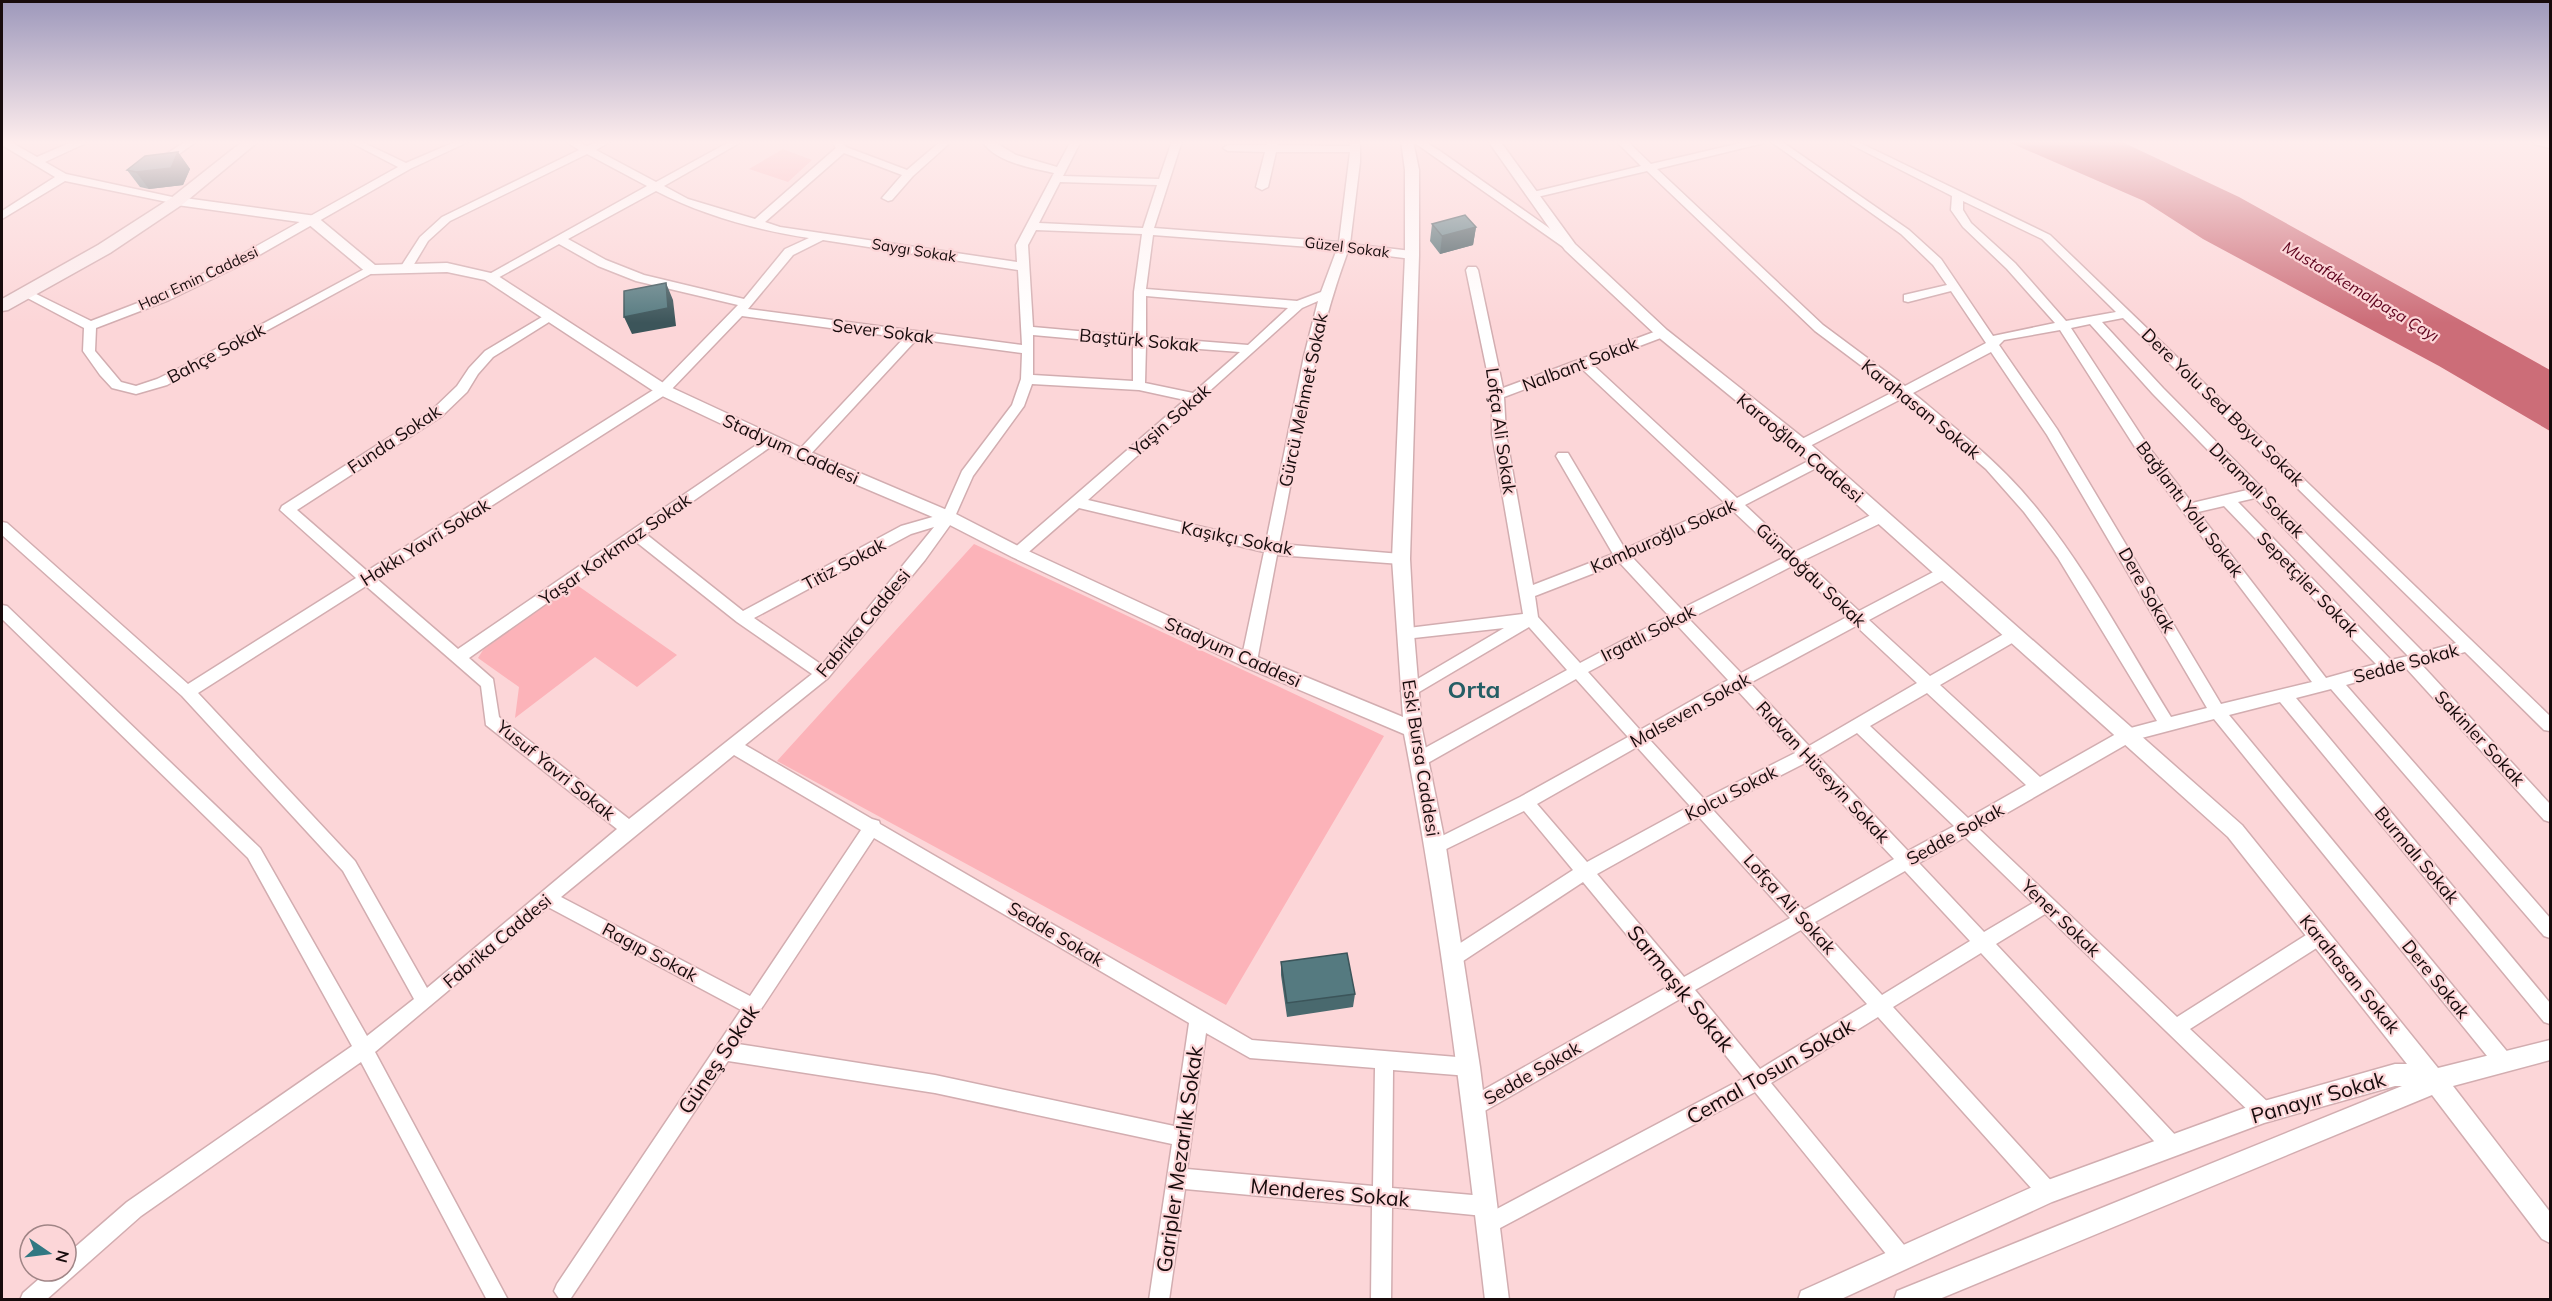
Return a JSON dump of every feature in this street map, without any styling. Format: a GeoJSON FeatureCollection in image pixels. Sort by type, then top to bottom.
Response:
{"type":"FeatureCollection","features":[{"type":"Feature","properties":{"kind":"main road"},"geometry":{"type":"LineString","coordinates":[[2,306],[104,249],[176,202]]}},
{"type":"Feature","properties":{"kind":"street"},"geometry":{"type":"LineString","coordinates":[[2,216],[24,202]]}},
{"type":"Feature","properties":{"kind":"street"},"geometry":{"type":"LineString","coordinates":[[182,202],[311,219],[372,270]]}},
{"type":"Feature","properties":{"kind":"street","name":"Hacı Emin Caddesi"},"geometry":{"type":"LineString","coordinates":[[90,326],[165,297],[243,259],[343,202]]}},
{"type":"Feature","properties":{"kind":"street"},"geometry":{"type":"LineString","coordinates":[[406,268],[424,239],[446,219],[481,202]]}},
{"type":"Feature","properties":{"kind":"street"},"geometry":{"type":"LineString","coordinates":[[490,277],[627,202]]}},
{"type":"Feature","properties":{"kind":"street","name":"Saygı Sokak"},"geometry":{"type":"LineString","coordinates":[[686,202],[779,230],[1025,267]]}},
{"type":"Feature","properties":{"kind":"street"},"geometry":{"type":"LineString","coordinates":[[756,224],[779,202]]}},
{"type":"Feature","properties":{"kind":"street","name":"Fabrika Caddesi"},"geometry":{"type":"LineString","coordinates":[[78,1258],[134,1209],[364,1048],[425,1001],[629,829],[823,674],[920,556],[948,517],[967,474],[1018,406],[1027,379],[1028,350],[1022,245],[1044,202]]}},
{"type":"Feature","properties":{"kind":"street"},"geometry":{"type":"LineString","coordinates":[[1139,386],[1140,292],[1148,230],[1157,202]]}},
{"type":"Feature","properties":{"kind":"street","name":"Gürcü Mehmet Sokak"},"geometry":{"type":"LineString","coordinates":[[1249,660],[1310,356],[1326,294],[1344,245],[1349,202]]}},
{"type":"Feature","properties":{"kind":"street","name":"Eski Bursa Caddesi"},"geometry":{"type":"LineString","coordinates":[[1412,202],[1401,559],[1409,692],[1413,729],[1436,847],[1474,1106],[1497,1299]]}},
{"type":"Feature","properties":{"kind":"street"},"geometry":{"type":"LineString","coordinates":[[1505,202],[1570,247]]}},
{"type":"Feature","properties":{"kind":"street","name":"Karaoğlan Caddesi"},"geometry":{"type":"LineString","coordinates":[[1538,202],[1570,247],[1662,333],[1801,444],[1880,517],[2129,735]]}},
{"type":"Feature","properties":{"kind":"street","name":"Karahasan Sokak"},"geometry":{"type":"LineString","coordinates":[[1685,202],[1819,328],[1904,392],[1991,466],[2029,508],[2063,555],[2167,724]]}},
{"type":"Feature","properties":{"kind":"street","name":"Dere Sokak"},"geometry":{"type":"LineString","coordinates":[[1862,202],[1905,232],[1937,262],[1993,342],[2104,516],[2217,711],[2503,1061]]}},
{"type":"Feature","properties":{"kind":"street"},"geometry":{"type":"LineString","coordinates":[[1958,202],[1957,210],[1967,225],[2011,266],[2064,326]]}},
{"type":"Feature","properties":{"kind":"street","name":"Dere Yolu Sed Boyu Sokak"},"geometry":{"type":"LineString","coordinates":[[1972,202],[2046,237],[2470,645],[2550,725]]}},
{"type":"Feature","properties":{"kind":"street","name":"Güzel Sokak"},"geometry":{"type":"LineString","coordinates":[[1031,226],[1148,230],[1344,245],[1412,255]]}},
{"type":"Feature","properties":{"kind":"street"},"geometry":{"type":"LineString","coordinates":[[779,230],[789,252],[822,236]]}},
{"type":"Feature","properties":{"kind":"street","name":"Sever Sokak"},"geometry":{"type":"LineString","coordinates":[[559,239],[602,263],[640,278],[742,308],[1028,350]]}},
{"type":"Feature","properties":{"kind":"street","name":"Hakkı Yavri Sokak"},"geometry":{"type":"LineString","coordinates":[[187,692],[663,390],[742,308],[789,252]]}},
{"type":"Feature","properties":{"kind":"street","name":"Stadyum Caddesi"},"geometry":{"type":"LineString","coordinates":[[372,270],[472,269],[490,277],[663,390],[802,454],[948,517],[1018,553],[1249,660],[1413,729]]}},
{"type":"Feature","properties":{"kind":"street","name":"Bahçe Sokak"},"geometry":{"type":"LineString","coordinates":[[90,326],[89,351],[104,372],[117,386],[136,390],[162,382],[195,366],[372,270]]}},
{"type":"Feature","properties":{"kind":"street","name":"Lofça Ali Sokak"},"geometry":{"type":"LineString","coordinates":[[1472,270],[1498,395],[1499,434],[1527,593]]}},
{"type":"Feature","properties":{"kind":"street"},"geometry":{"type":"LineString","coordinates":[[1908,298],[1954,287]]}},
{"type":"Feature","properties":{"kind":"street"},"geometry":{"type":"LineString","coordinates":[[1140,292],[1298,305]]}},
{"type":"Feature","properties":{"kind":"street"},"geometry":{"type":"LineString","coordinates":[[24,293],[90,326]]}},
{"type":"Feature","properties":{"kind":"street","name":"Yaşin Sokak"},"geometry":{"type":"LineString","coordinates":[[1018,553],[1298,305],[1326,294]]}},
{"type":"Feature","properties":{"kind":"street"},"geometry":{"type":"LineString","coordinates":[[1801,444],[1986,350],[2000,337],[2126,315]]}},
{"type":"Feature","properties":{"kind":"street","name":"Funda Sokak"},"geometry":{"type":"LineString","coordinates":[[287,510],[437,413],[462,389],[473,371],[489,354],[551,317]]}},
{"type":"Feature","properties":{"kind":"street","name":"Dıramalı Sokak"},"geometry":{"type":"LineString","coordinates":[[2094,321],[2158,391],[2260,492],[2415,660]]}},
{"type":"Feature","properties":{"kind":"street","name":"Bağlantı Yolu Sokak"},"geometry":{"type":"LineString","coordinates":[[2064,326],[2145,452],[2329,684],[2550,930]]}},
{"type":"Feature","properties":{"kind":"street","name":"Baştürk Sokak"},"geometry":{"type":"LineString","coordinates":[[1027,331],[1251,349]]}},
{"type":"Feature","properties":{"kind":"street","name":"Nalbant Sokak"},"geometry":{"type":"LineString","coordinates":[[1498,395],[1662,333]]}},
{"type":"Feature","properties":{"kind":"street"},"geometry":{"type":"LineString","coordinates":[[802,454],[914,335]]}},
{"type":"Feature","properties":{"kind":"street","name":"Gündoğdu Sokak"},"geometry":{"type":"LineString","coordinates":[[1583,363],[2038,786]]}},
{"type":"Feature","properties":{"kind":"street"},"geometry":{"type":"LineString","coordinates":[[1027,379],[1139,386],[1195,398]]}},
{"type":"Feature","properties":{"kind":"street","name":"Yaşar Korkmaz Sokak"},"geometry":{"type":"LineString","coordinates":[[458,657],[771,440]]}},
{"type":"Feature","properties":{"kind":"street","name":"Rıdvan Hüseyin Sokak"},"geometry":{"type":"LineString","coordinates":[[1563,456],[1622,556],[2172,1146]]}},
{"type":"Feature","properties":{"kind":"street","name":"Kamburoğlu Sokak"},"geometry":{"type":"LineString","coordinates":[[1527,593],[1622,556],[1736,504],[1820,461]]}},
{"type":"Feature","properties":{"kind":"street"},"geometry":{"type":"LineString","coordinates":[[2189,509],[2260,492]]}},
{"type":"Feature","properties":{"kind":"street","name":"Sepetçiler Sokak"},"geometry":{"type":"LineString","coordinates":[[2227,500],[2388,667]]}},
{"type":"Feature","properties":{"kind":"street","name":"Kaşıkçı Sokak"},"geometry":{"type":"LineString","coordinates":[[1076,502],[1273,549],[1401,559]]}},
{"type":"Feature","properties":{"kind":"street","name":"Yusuf Yavri Sokak"},"geometry":{"type":"LineString","coordinates":[[287,510],[488,683],[492,720],[629,829]]}},
{"type":"Feature","properties":{"kind":"street","name":"Titiz Sokak"},"geometry":{"type":"LineString","coordinates":[[742,618],[906,530],[948,517]]}},
{"type":"Feature","properties":{"kind":"street","name":"Irgatlı Sokak"},"geometry":{"type":"LineString","coordinates":[[1420,759],[1576,670],[1794,558],[1880,517]]}},
{"type":"Feature","properties":{"kind":"street"},"geometry":{"type":"LineString","coordinates":[[2,528],[187,692],[349,866],[425,1001]]}},
{"type":"Feature","properties":{"kind":"street"},"geometry":{"type":"LineString","coordinates":[[636,534],[742,618],[823,674]]}},
{"type":"Feature","properties":{"kind":"street","name":"Malseven Sokak"},"geometry":{"type":"LineString","coordinates":[[1436,847],[1526,802],[1738,682],[1944,573]]}},
{"type":"Feature","properties":{"kind":"street"},"geometry":{"type":"LineString","coordinates":[[1527,593],[1531,619]]}},
{"type":"Feature","properties":{"kind":"street"},"geometry":{"type":"LineString","coordinates":[[2,610],[254,853],[364,1048],[498,1299]]}},
{"type":"Feature","properties":{"kind":"street"},"geometry":{"type":"LineString","coordinates":[[1405,633],[1531,619]]}},
{"type":"Feature","properties":{"kind":"street"},"geometry":{"type":"LineString","coordinates":[[1409,692],[1531,619]]}},
{"type":"Feature","properties":{"kind":"street","name":"Lofça Ali Sokak"},"geometry":{"type":"LineString","coordinates":[[1531,619],[2048,1192]]}},
{"type":"Feature","properties":{"kind":"street","name":"Kolcu Sokak"},"geometry":{"type":"LineString","coordinates":[[1451,959],[1584,872],[1703,807],[1806,755],[2014,635]]}},
{"type":"Feature","properties":{"kind":"street","name":"Sedde Sokak"},"geometry":{"type":"LineString","coordinates":[[1474,1106],[2129,735],[2470,645]]}},
{"type":"Feature","properties":{"kind":"street","name":"Sakinler Sokak"},"geometry":{"type":"LineString","coordinates":[[2415,660],[2550,815]]}},
{"type":"Feature","properties":{"kind":"street","name":"Burmalı Sokak"},"geometry":{"type":"LineString","coordinates":[[2283,694],[2550,1016]]}},
{"type":"Feature","properties":{"kind":"street","name":"Yener Sokak"},"geometry":{"type":"LineString","coordinates":[[1859,725],[2264,1112]]}},
{"type":"Feature","properties":{"kind":"street","name":"Karahasan Sokak"},"geometry":{"type":"LineString","coordinates":[[2129,735],[2235,831],[2434,1080],[2550,1231]]}},
{"type":"Feature","properties":{"kind":"street","name":"Sedde Sokak"},"geometry":{"type":"LineString","coordinates":[[734,747],[1250,1048],[1468,1067]]}},
{"type":"Feature","properties":{"kind":"street","name":"Sarmaşık Sokak"},"geometry":{"type":"LineString","coordinates":[[1526,802],[1683,988],[1902,1258]]}},
{"type":"Feature","properties":{"kind":"street","name":"Güneş Sokak"},"geometry":{"type":"LineString","coordinates":[[564,1292],[873,826]]}},
{"type":"Feature","properties":{"kind":"street","name":"Ragıp Sokak"},"geometry":{"type":"LineString","coordinates":[[547,898],[753,1007]]}},
{"type":"Feature","properties":{"kind":"street","name":"Cemal Tosun Sokak"},"geometry":{"type":"LineString","coordinates":[[1486,1215],[1757,1081],[2046,904]]}},
{"type":"Feature","properties":{"kind":"street"},"geometry":{"type":"LineString","coordinates":[[2176,1028],[2320,936]]}},
{"type":"Feature","properties":{"kind":"street","name":"Garipler Mezarlık Sokak"},"geometry":{"type":"LineString","coordinates":[[1159,1299],[1198,1018]]}},
{"type":"Feature","properties":{"kind":"street"},"geometry":{"type":"LineString","coordinates":[[2434,1080],[2550,1050]]}},
{"type":"Feature","properties":{"kind":"street"},"geometry":{"type":"LineString","coordinates":[[723,1051],[935,1084],[1182,1137]]}},
{"type":"Feature","properties":{"kind":"street"},"geometry":{"type":"LineString","coordinates":[[1381,1299],[1384,1060]]}},
{"type":"Feature","properties":{"kind":"street","name":"Panayır Sokak"},"geometry":{"type":"LineString","coordinates":[[1810,1299],[2048,1192],[2264,1112],[2395,1075],[2413,1075],[2434,1080]]}},
{"type":"Feature","properties":{"kind":"street","name":"Panayır Sokak"},"geometry":{"type":"LineString","coordinates":[[1906,1299],[2421,1089],[2434,1080]]}},
{"type":"Feature","properties":{"kind":"street","name":"Menderes Sokak"},"geometry":{"type":"LineString","coordinates":[[1176,1178],[1382,1197],[1486,1215]]}},
{"type":"Feature","properties":{"kind":"street"},"geometry":{"type":"LineString","coordinates":[[1491,1253],[1510,1299]]}},
{"type":"Feature","properties":{"kind":"street"},"geometry":{"type":"LineString","coordinates":[[30,1299],[49,1283]]}},
{"type":"Feature","properties":{"kind":"shaded area"},"geometry":{"type":"Polygon","coordinates":[[[974,544],[1384,736],[1226,1005],[777,761],[974,544]]]}},
{"type":"Feature","properties":{"kind":"shaded area"},"geometry":{"type":"Polygon","coordinates":[[[574,583],[677,655],[637,687],[595,657],[515,718],[519,687],[478,658],[483,650],[574,583]]]}},
{"type":"Feature","properties":{"kind":"water","name":"Mustafakemalpaşa Çayı"},"geometry":{"type":"Polygon","coordinates":[[[2145,202],[2247,202],[2550,370],[2550,431],[2439,366],[2203,239],[2145,202]]]}},
{"type":"Feature","properties":{"kind":"building"},"geometry":{"type":"Polygon","coordinates":[[[1465,215],[1476,227],[1442,236],[1432,224],[1465,215]]]}},
{"type":"Feature","properties":{"kind":"building"},"geometry":{"type":"Polygon","coordinates":[[[666,283],[668,308],[624,317],[624,291],[666,283]]]}},
{"type":"Feature","properties":{"kind":"building"},"geometry":{"type":"Polygon","coordinates":[[[1347,953],[1355,994],[1287,1003],[1281,962],[1347,953]]]}},
{"type":"Feature","properties":{"kind":"district","name":"Orta"},"geometry":{"type":"Point","coordinates":[1474,689]}}]}
